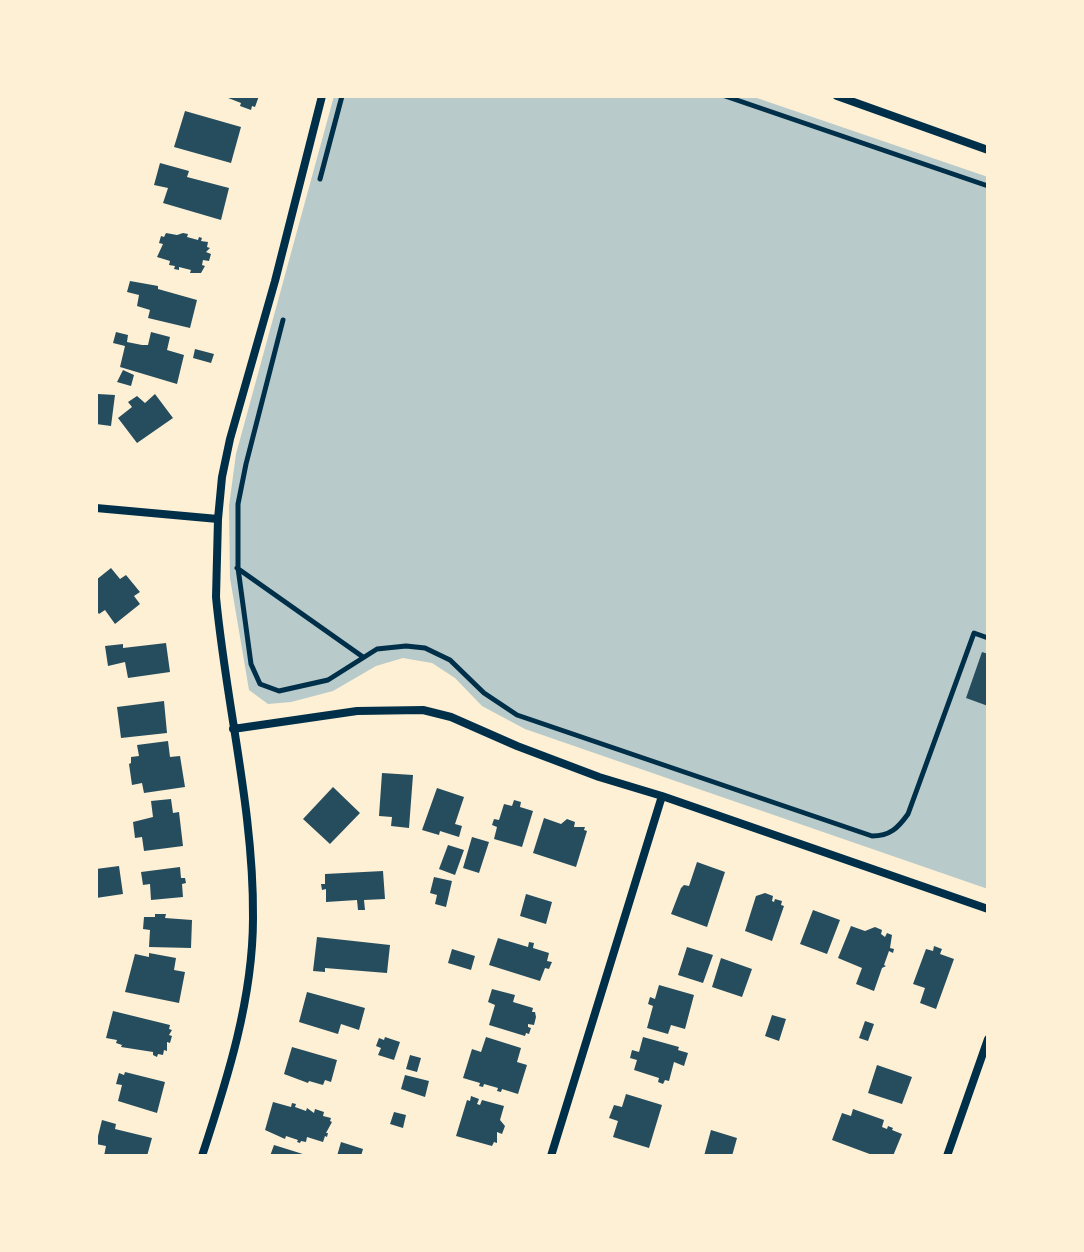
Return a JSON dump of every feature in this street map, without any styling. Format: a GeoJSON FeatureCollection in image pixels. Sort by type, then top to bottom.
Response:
{"type":"FeatureCollection","features":[{"type":"Feature","properties":{"kind":"street"},"geometry":{"type":"LineString","coordinates":[[202,1156],[234,1053],[250,965],[253,920],[251,865],[216,597],[222,477],[322,96]]}},
{"type":"Feature","properties":{"kind":"street"},"geometry":{"type":"LineString","coordinates":[[837,96],[864,100],[988,150]]}},
{"type":"Feature","properties":{"kind":"street"},"geometry":{"type":"LineString","coordinates":[[96,508],[218,519]]}},
{"type":"Feature","properties":{"kind":"street"},"geometry":{"type":"LineString","coordinates":[[233,729],[357,711],[423,710],[451,717],[599,777],[988,909]]}},
{"type":"Feature","properties":{"kind":"street"},"geometry":{"type":"LineString","coordinates":[[551,1156],[662,796]]}},
{"type":"Feature","properties":{"kind":"street"},"geometry":{"type":"LineString","coordinates":[[947,1156],[988,1039]]}},
{"type":"Feature","properties":{"kind":"path"},"geometry":{"type":"LineString","coordinates":[[318,188],[342,96]]}},
{"type":"Feature","properties":{"kind":"path"},"geometry":{"type":"LineString","coordinates":[[725,96],[988,186]]}},
{"type":"Feature","properties":{"kind":"path"},"geometry":{"type":"LineString","coordinates":[[286,311],[241,490],[238,568],[251,664],[260,684],[279,691],[328,680],[377,649],[425,648],[450,660],[484,693],[517,715],[872,836],[886,836],[900,826],[908,814],[974,633],[988,638]]}},
{"type":"Feature","properties":{"kind":"path"},"geometry":{"type":"LineString","coordinates":[[238,568],[363,657]]}},
{"type":"Feature","properties":{"kind":"shaded area"},"geometry":{"type":"Polygon","coordinates":[[[334,96],[751,96],[988,177],[988,889],[525,729],[482,706],[455,678],[432,663],[403,658],[376,666],[333,691],[291,702],[268,704],[249,690],[230,578],[229,506],[236,454],[334,96]]]}},
{"type":"Feature","properties":{"kind":"building"},"geometry":{"type":"Polygon","coordinates":[[[223,96],[259,96],[251,110],[223,96]]]}},
{"type":"Feature","properties":{"kind":"building"},"geometry":{"type":"Polygon","coordinates":[[[185,111],[241,127],[231,163],[174,147],[185,111]]]}},
{"type":"Feature","properties":{"kind":"building"},"geometry":{"type":"Polygon","coordinates":[[[160,163],[189,171],[187,177],[229,188],[221,220],[163,203],[168,188],[154,185],[160,163]]]}},
{"type":"Feature","properties":{"kind":"building"},"geometry":{"type":"Polygon","coordinates":[[[166,233],[188,234],[187,237],[198,240],[199,237],[201,241],[208,242],[207,247],[210,248],[206,252],[211,254],[209,261],[203,260],[202,265],[205,266],[201,273],[190,273],[191,270],[179,267],[179,270],[174,269],[175,266],[169,265],[170,261],[157,257],[163,244],[159,243],[161,236],[164,237],[166,233]]]}},
{"type":"Feature","properties":{"kind":"building"},"geometry":{"type":"Polygon","coordinates":[[[130,281],[158,286],[158,289],[197,300],[190,328],[148,318],[150,310],[137,306],[139,295],[127,292],[130,281]]]}},
{"type":"Feature","properties":{"kind":"building"},"geometry":{"type":"Polygon","coordinates":[[[116,332],[128,335],[127,342],[142,345],[148,345],[151,332],[170,337],[167,350],[184,355],[177,384],[120,367],[125,346],[113,343],[116,332]]]}},
{"type":"Feature","properties":{"kind":"building"},"geometry":{"type":"Polygon","coordinates":[[[195,349],[214,354],[211,363],[193,358],[195,349]]]}},
{"type":"Feature","properties":{"kind":"building"},"geometry":{"type":"Polygon","coordinates":[[[123,370],[134,375],[131,386],[117,382],[123,370]]]}},
{"type":"Feature","properties":{"kind":"building"},"geometry":{"type":"Polygon","coordinates":[[[98,394],[115,395],[111,426],[96,424],[98,394]]]}},
{"type":"Feature","properties":{"kind":"building"},"geometry":{"type":"Polygon","coordinates":[[[155,394],[173,418],[137,443],[118,418],[132,407],[128,402],[137,396],[145,403],[155,394]]]}},
{"type":"Feature","properties":{"kind":"building"},"geometry":{"type":"Polygon","coordinates":[[[111,568],[120,579],[126,575],[140,592],[134,596],[140,604],[115,624],[105,610],[99,614],[96,610],[96,580],[111,568]]]}},
{"type":"Feature","properties":{"kind":"building"},"geometry":{"type":"Polygon","coordinates":[[[166,643],[170,672],[128,678],[125,662],[108,666],[105,646],[123,644],[123,648],[166,643]]]}},
{"type":"Feature","properties":{"kind":"building"},"geometry":{"type":"Polygon","coordinates":[[[982,652],[988,654],[988,706],[966,698],[982,652]]]}},
{"type":"Feature","properties":{"kind":"building"},"geometry":{"type":"Polygon","coordinates":[[[164,701],[167,733],[121,738],[117,707],[164,701]]]}},
{"type":"Feature","properties":{"kind":"building"},"geometry":{"type":"Polygon","coordinates":[[[168,741],[170,757],[180,756],[185,787],[144,793],[142,783],[132,785],[131,757],[139,756],[137,745],[168,741]]]}},
{"type":"Feature","properties":{"kind":"building"},"geometry":{"type":"Polygon","coordinates":[[[382,773],[413,775],[409,828],[391,826],[392,817],[379,816],[382,773]]]}},
{"type":"Feature","properties":{"kind":"building"},"geometry":{"type":"Polygon","coordinates":[[[333,787],[360,813],[330,844],[303,819],[333,787]]]}},
{"type":"Feature","properties":{"kind":"building"},"geometry":{"type":"Polygon","coordinates":[[[437,788],[464,797],[455,824],[462,826],[459,837],[422,830],[437,788]]]}},
{"type":"Feature","properties":{"kind":"building"},"geometry":{"type":"Polygon","coordinates":[[[171,799],[173,813],[179,812],[183,846],[144,851],[142,837],[135,838],[133,822],[153,817],[151,801],[171,799]]]}},
{"type":"Feature","properties":{"kind":"building"},"geometry":{"type":"Polygon","coordinates":[[[514,800],[521,802],[520,807],[533,811],[522,847],[494,839],[497,827],[492,825],[494,819],[499,820],[504,804],[512,806],[514,800]]]}},
{"type":"Feature","properties":{"kind":"building"},"geometry":{"type":"Polygon","coordinates":[[[544,818],[561,824],[567,819],[575,822],[574,827],[585,827],[587,831],[576,867],[533,853],[544,818]]]}},
{"type":"Feature","properties":{"kind":"building"},"geometry":{"type":"Polygon","coordinates":[[[472,837],[489,842],[479,873],[463,868],[472,837]]]}},
{"type":"Feature","properties":{"kind":"building"},"geometry":{"type":"Polygon","coordinates":[[[448,845],[464,850],[455,875],[439,869],[448,845]]]}},
{"type":"Feature","properties":{"kind":"building"},"geometry":{"type":"Polygon","coordinates":[[[697,862],[725,872],[707,927],[671,914],[681,888],[689,886],[697,862]]]}},
{"type":"Feature","properties":{"kind":"building"},"geometry":{"type":"Polygon","coordinates":[[[119,866],[123,894],[96,898],[96,869],[119,866]]]}},
{"type":"Feature","properties":{"kind":"building"},"geometry":{"type":"Polygon","coordinates":[[[180,867],[181,878],[185,878],[186,883],[182,884],[183,897],[151,900],[150,884],[143,885],[141,872],[180,867]]]}},
{"type":"Feature","properties":{"kind":"building"},"geometry":{"type":"Polygon","coordinates":[[[383,871],[385,899],[364,900],[365,910],[358,910],[357,900],[326,902],[326,889],[322,890],[321,884],[325,884],[325,874],[383,871]]]}},
{"type":"Feature","properties":{"kind":"building"},"geometry":{"type":"Polygon","coordinates":[[[434,877],[452,881],[446,907],[435,904],[437,895],[430,893],[434,877]]]}},
{"type":"Feature","properties":{"kind":"building"},"geometry":{"type":"Polygon","coordinates":[[[765,893],[773,896],[774,902],[775,899],[782,901],[781,905],[784,906],[772,941],[745,931],[756,896],[765,893]]]}},
{"type":"Feature","properties":{"kind":"building"},"geometry":{"type":"Polygon","coordinates":[[[526,894],[552,902],[546,924],[520,916],[526,894]]]}},
{"type":"Feature","properties":{"kind":"building"},"geometry":{"type":"Polygon","coordinates":[[[813,910],[840,920],[827,954],[800,944],[813,910]]]}},
{"type":"Feature","properties":{"kind":"building"},"geometry":{"type":"Polygon","coordinates":[[[155,914],[192,920],[191,948],[149,947],[150,930],[143,929],[144,917],[155,917],[155,914]]]}},
{"type":"Feature","properties":{"kind":"building"},"geometry":{"type":"Polygon","coordinates":[[[851,926],[865,931],[875,927],[882,930],[881,934],[885,937],[887,933],[892,935],[890,948],[894,949],[893,953],[889,951],[886,966],[882,968],[874,991],[856,984],[862,968],[838,958],[851,926]]]}},
{"type":"Feature","properties":{"kind":"building"},"geometry":{"type":"Polygon","coordinates":[[[317,937],[390,945],[387,973],[325,968],[325,972],[313,971],[317,937]]]}},
{"type":"Feature","properties":{"kind":"building"},"geometry":{"type":"Polygon","coordinates":[[[498,938],[528,947],[529,942],[534,943],[533,948],[549,953],[547,961],[552,962],[549,969],[545,968],[540,981],[489,965],[498,938]]]}},
{"type":"Feature","properties":{"kind":"building"},"geometry":{"type":"Polygon","coordinates":[[[934,946],[942,949],[940,954],[954,959],[936,1009],[920,1003],[925,988],[913,984],[926,949],[933,951],[934,946]]]}},
{"type":"Feature","properties":{"kind":"building"},"geometry":{"type":"Polygon","coordinates":[[[687,947],[713,955],[703,983],[678,975],[687,947]]]}},
{"type":"Feature","properties":{"kind":"building"},"geometry":{"type":"Polygon","coordinates":[[[452,949],[475,956],[471,970],[448,963],[452,949]]]}},
{"type":"Feature","properties":{"kind":"building"},"geometry":{"type":"Polygon","coordinates":[[[149,953],[176,958],[174,970],[185,972],[179,1003],[125,992],[135,954],[149,957],[149,953]]]}},
{"type":"Feature","properties":{"kind":"building"},"geometry":{"type":"Polygon","coordinates":[[[721,958],[752,969],[742,997],[712,987],[721,958]]]}},
{"type":"Feature","properties":{"kind":"building"},"geometry":{"type":"Polygon","coordinates":[[[659,985],[694,995],[685,1029],[671,1025],[668,1034],[647,1028],[653,1006],[648,1004],[650,997],[655,999],[659,985]]]}},
{"type":"Feature","properties":{"kind":"building"},"geometry":{"type":"Polygon","coordinates":[[[492,989],[515,995],[513,1002],[533,1008],[536,1017],[534,1025],[528,1024],[531,1028],[529,1034],[525,1036],[489,1025],[495,1005],[488,1002],[492,989]]]}},
{"type":"Feature","properties":{"kind":"building"},"geometry":{"type":"Polygon","coordinates":[[[307,992],[365,1008],[359,1030],[341,1024],[338,1034],[299,1022],[307,992]]]}},
{"type":"Feature","properties":{"kind":"building"},"geometry":{"type":"Polygon","coordinates":[[[113,1011],[170,1025],[169,1029],[172,1030],[169,1035],[172,1036],[170,1043],[167,1042],[167,1051],[164,1050],[163,1055],[158,1054],[157,1057],[153,1052],[121,1047],[117,1040],[106,1038],[113,1011]]]}},
{"type":"Feature","properties":{"kind":"building"},"geometry":{"type":"Polygon","coordinates":[[[772,1015],[786,1019],[779,1041],[765,1036],[772,1015]]]}},
{"type":"Feature","properties":{"kind":"building"},"geometry":{"type":"Polygon","coordinates":[[[865,1021],[874,1024],[868,1041],[859,1038],[865,1021]]]}},
{"type":"Feature","properties":{"kind":"building"},"geometry":{"type":"Polygon","coordinates":[[[385,1037],[400,1042],[394,1060],[378,1055],[381,1048],[376,1046],[379,1038],[384,1040],[385,1037]]]}},
{"type":"Feature","properties":{"kind":"building"},"geometry":{"type":"Polygon","coordinates":[[[486,1037],[521,1048],[517,1062],[527,1065],[518,1094],[502,1089],[501,1092],[497,1091],[498,1088],[484,1084],[483,1087],[479,1086],[480,1083],[463,1078],[472,1049],[481,1052],[486,1037]]]}},
{"type":"Feature","properties":{"kind":"building"},"geometry":{"type":"Polygon","coordinates":[[[643,1037],[679,1047],[678,1050],[688,1053],[684,1066],[674,1062],[669,1081],[665,1080],[663,1084],[658,1082],[659,1078],[634,1070],[637,1060],[630,1058],[632,1050],[639,1052],[643,1037]]]}},
{"type":"Feature","properties":{"kind":"building"},"geometry":{"type":"Polygon","coordinates":[[[292,1047],[337,1060],[331,1082],[325,1080],[323,1085],[308,1083],[284,1074],[292,1047]]]}},
{"type":"Feature","properties":{"kind":"building"},"geometry":{"type":"Polygon","coordinates":[[[410,1055],[421,1058],[417,1072],[406,1069],[410,1055]]]}},
{"type":"Feature","properties":{"kind":"building"},"geometry":{"type":"Polygon","coordinates":[[[877,1065],[912,1077],[902,1104],[868,1093],[877,1065]]]}},
{"type":"Feature","properties":{"kind":"building"},"geometry":{"type":"Polygon","coordinates":[[[125,1072],[165,1082],[157,1113],[118,1101],[122,1085],[116,1084],[119,1073],[124,1075],[125,1072]]]}},
{"type":"Feature","properties":{"kind":"building"},"geometry":{"type":"Polygon","coordinates":[[[405,1075],[429,1081],[425,1097],[401,1089],[405,1075]]]}},
{"type":"Feature","properties":{"kind":"building"},"geometry":{"type":"Polygon","coordinates":[[[626,1094],[662,1105],[649,1148],[613,1137],[618,1121],[609,1118],[614,1105],[622,1107],[626,1094]]]}},
{"type":"Feature","properties":{"kind":"building"},"geometry":{"type":"Polygon","coordinates":[[[471,1096],[479,1099],[477,1104],[480,1105],[482,1100],[504,1106],[500,1120],[505,1126],[502,1134],[497,1132],[497,1143],[494,1142],[492,1146],[456,1136],[471,1096]]]}},
{"type":"Feature","properties":{"kind":"building"},"geometry":{"type":"Polygon","coordinates":[[[273,1102],[291,1107],[292,1103],[296,1104],[295,1107],[306,1111],[307,1108],[314,1113],[315,1109],[324,1112],[323,1116],[331,1118],[332,1122],[327,1137],[323,1142],[307,1137],[306,1142],[300,1143],[265,1130],[273,1102]]]}},
{"type":"Feature","properties":{"kind":"building"},"geometry":{"type":"Polygon","coordinates":[[[853,1109],[884,1120],[882,1127],[887,1129],[888,1126],[902,1134],[893,1156],[875,1156],[832,1140],[842,1113],[851,1116],[853,1109]]]}},
{"type":"Feature","properties":{"kind":"building"},"geometry":{"type":"Polygon","coordinates":[[[394,1112],[406,1115],[403,1128],[390,1124],[394,1112]]]}},
{"type":"Feature","properties":{"kind":"building"},"geometry":{"type":"Polygon","coordinates":[[[102,1120],[116,1124],[115,1129],[152,1138],[147,1156],[104,1156],[106,1146],[96,1144],[102,1120]]]}},
{"type":"Feature","properties":{"kind":"building"},"geometry":{"type":"Polygon","coordinates":[[[711,1130],[737,1138],[732,1156],[704,1156],[711,1130]]]}},
{"type":"Feature","properties":{"kind":"building"},"geometry":{"type":"Polygon","coordinates":[[[341,1142],[363,1149],[361,1156],[337,1156],[341,1142]]]}},
{"type":"Feature","properties":{"kind":"building"},"geometry":{"type":"Polygon","coordinates":[[[274,1145],[306,1155],[306,1156],[270,1156],[274,1145]]]}}]}
